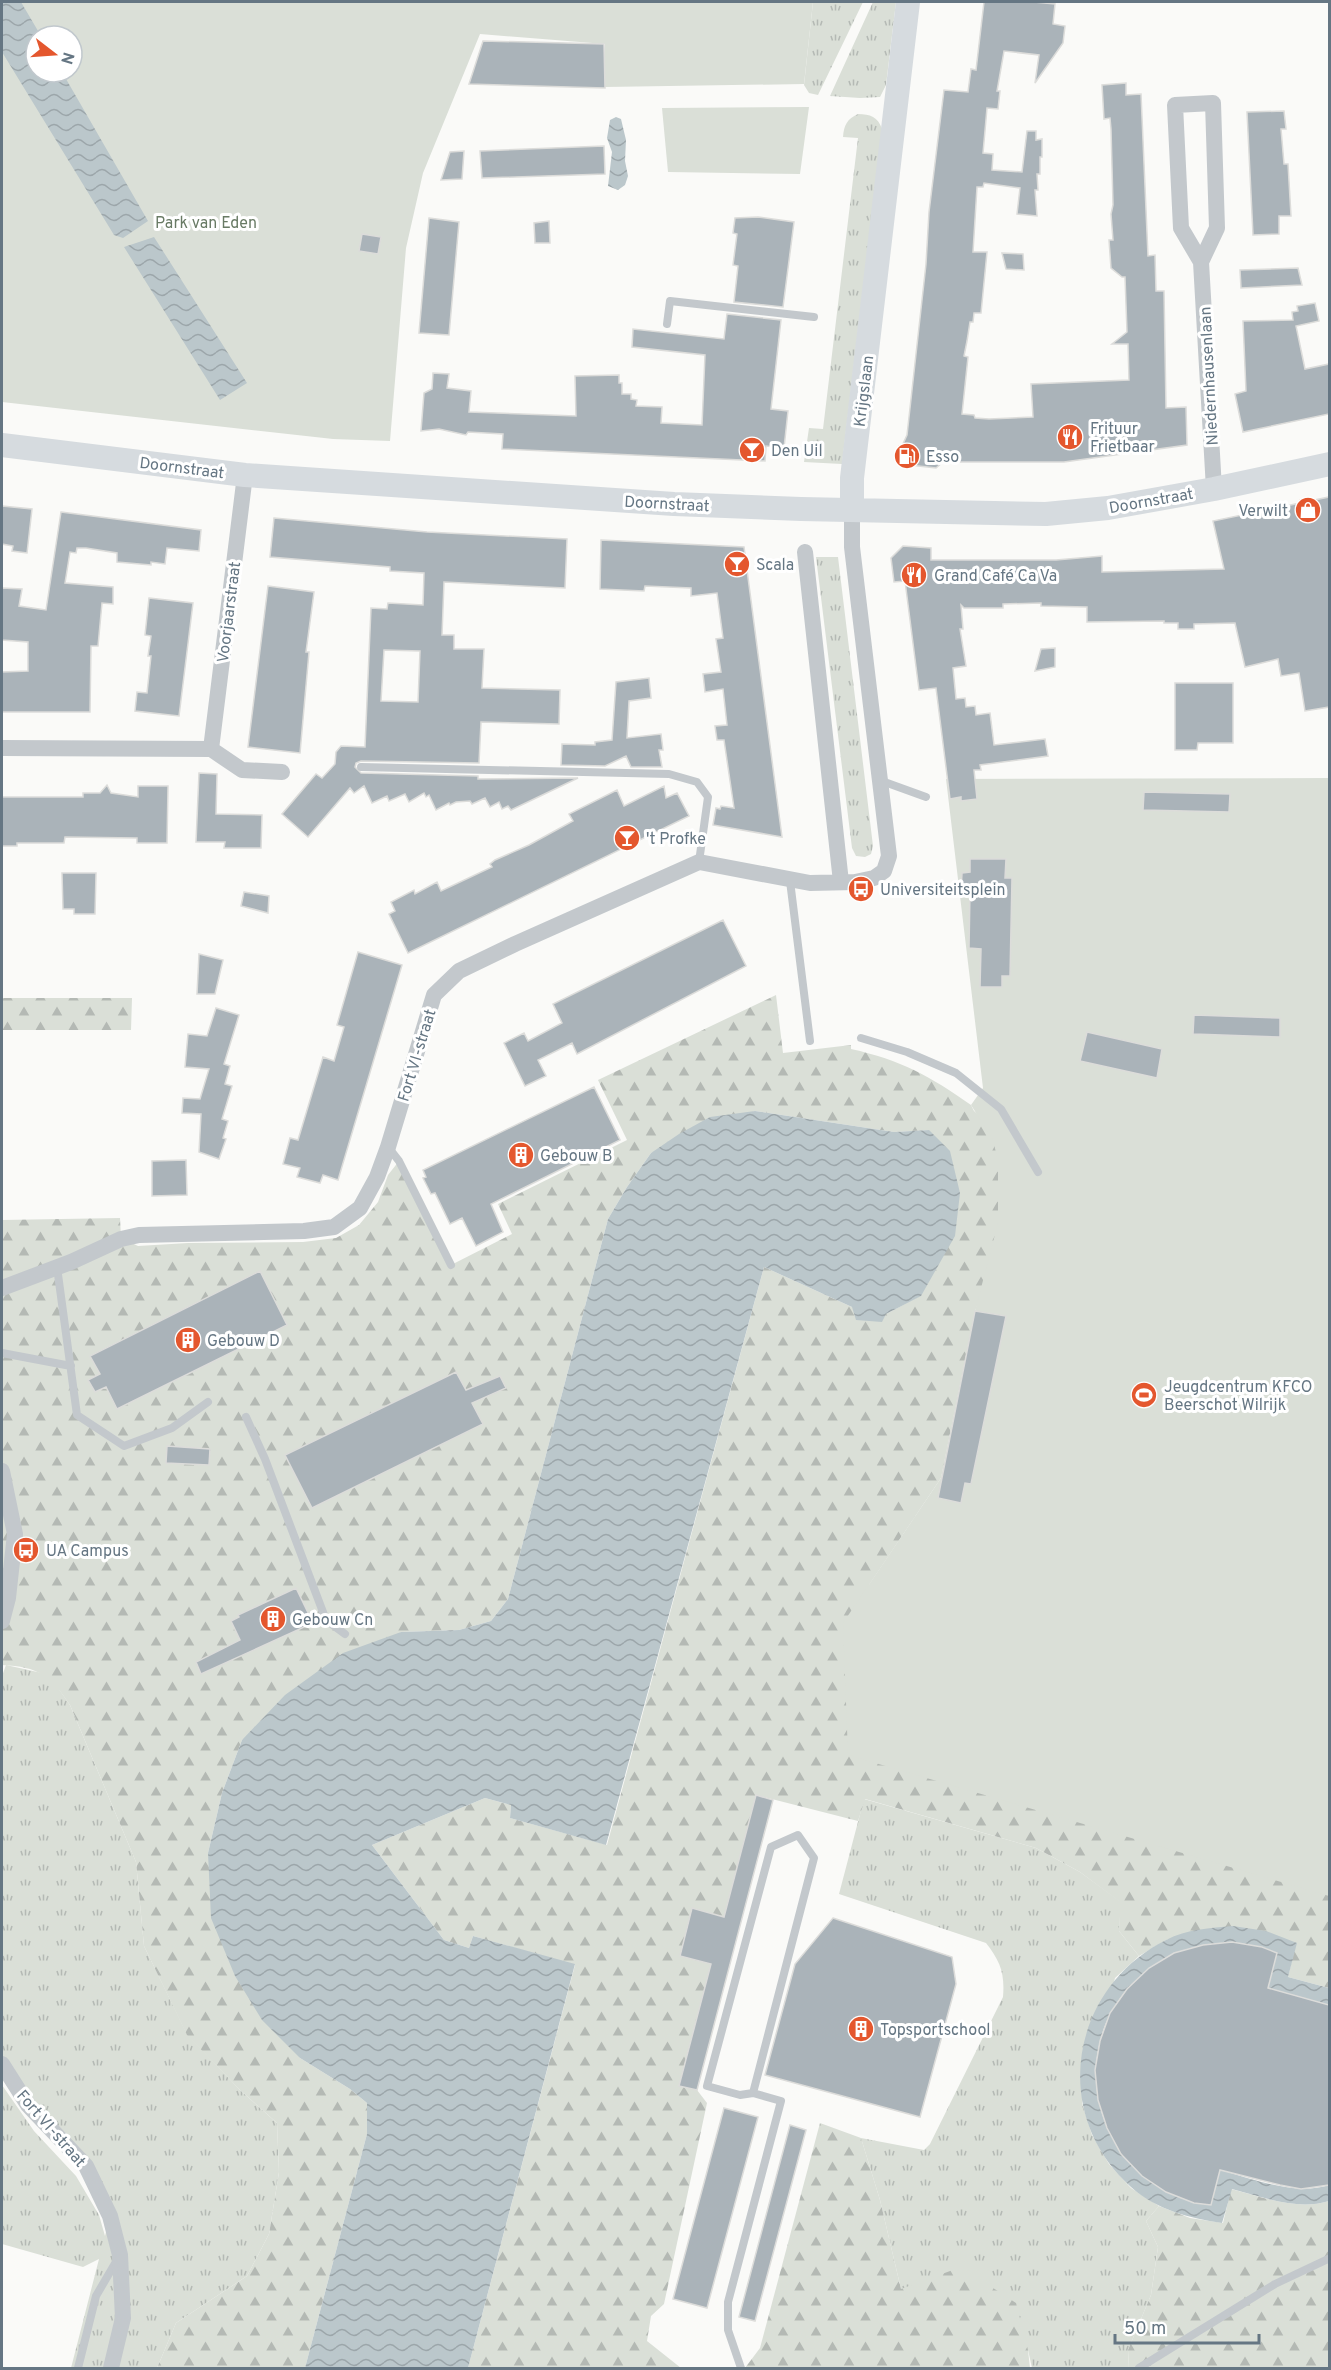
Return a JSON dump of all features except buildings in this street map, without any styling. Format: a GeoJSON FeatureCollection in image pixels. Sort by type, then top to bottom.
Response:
{"type":"FeatureCollection","features":[{"type":"Feature","properties":{"kind":"street","name":"Krijgslaan"},"geometry":{"type":"LineString","coordinates":[[879,780],[852,548],[852,478],[908,2]]}},
{"type":"Feature","properties":{"kind":"street","name":"Niedernhausenlaan"},"geometry":{"type":"LineString","coordinates":[[1201,262],[1217,228],[1213,103],[1175,105],[1181,228],[1201,262],[1214,489]]}},
{"type":"Feature","properties":{"kind":"street","name":"Doornstraat"},"geometry":{"type":"LineString","coordinates":[[2,445],[245,475],[674,504],[1046,514],[1108,508],[1214,489],[1329,464]]}},
{"type":"Feature","properties":{"kind":"street","name":"Voorjaarstraat"},"geometry":{"type":"LineString","coordinates":[[211,749],[245,475]]}},
{"type":"Feature","properties":{"kind":"street"},"geometry":{"type":"LineString","coordinates":[[805,552],[841,882]]}},
{"type":"Feature","properties":{"kind":"street"},"geometry":{"type":"LineString","coordinates":[[2,748],[211,749],[242,771],[282,772]]}},
{"type":"Feature","properties":{"kind":"street"},"geometry":{"type":"LineString","coordinates":[[699,862],[810,883],[874,878],[884,871],[889,856],[879,780]]}},
{"type":"Feature","properties":{"kind":"street","name":"Fort VI-straat"},"geometry":{"type":"LineString","coordinates":[[2,1288],[121,1239],[139,1235],[304,1231],[334,1227],[360,1208],[377,1177],[434,995],[459,971],[699,862]]}},
{"type":"Feature","properties":{"kind":"street"},"geometry":{"type":"LineString","coordinates":[[2,1471],[15,1533],[8,1598],[2,1621]]}},
{"type":"Feature","properties":{"kind":"street","name":"Fort VI-straat"},"geometry":{"type":"LineString","coordinates":[[2,2064],[28,2105],[86,2166],[110,2216],[120,2255],[123,2318],[111,2368]]}},
{"type":"Feature","properties":{"kind":"lane"},"geometry":{"type":"LineString","coordinates":[[667,324],[670,302],[814,317]]}},
{"type":"Feature","properties":{"kind":"lane"},"geometry":{"type":"LineString","coordinates":[[361,767],[669,774],[697,782],[708,797],[699,862]]}},
{"type":"Feature","properties":{"kind":"lane"},"geometry":{"type":"LineString","coordinates":[[879,780],[926,797]]}},
{"type":"Feature","properties":{"kind":"lane"},"geometry":{"type":"LineString","coordinates":[[790,881],[810,1041]]}},
{"type":"Feature","properties":{"kind":"lane"},"geometry":{"type":"LineString","coordinates":[[861,1038],[907,1053],[956,1073],[1001,1109],[1038,1172]]}},
{"type":"Feature","properties":{"kind":"lane"},"geometry":{"type":"LineString","coordinates":[[388,1147],[399,1161],[451,1265]]}},
{"type":"Feature","properties":{"kind":"lane"},"geometry":{"type":"LineString","coordinates":[[57,1266],[77,1415],[124,1446],[172,1428],[208,1402]]}},
{"type":"Feature","properties":{"kind":"lane"},"geometry":{"type":"LineString","coordinates":[[2,1353],[71,1366]]}},
{"type":"Feature","properties":{"kind":"lane"},"geometry":{"type":"LineString","coordinates":[[246,1417],[265,1459],[326,1620],[345,1634]]}},
{"type":"Feature","properties":{"kind":"lane"},"geometry":{"type":"LineString","coordinates":[[741,2368],[728,2330],[728,2302],[781,2101],[753,2093],[740,2095],[707,2086],[771,1847],[798,1835],[814,1858],[753,2093]]}},
{"type":"Feature","properties":{"kind":"lane"},"geometry":{"type":"LineString","coordinates":[[78,2368],[96,2296],[120,2255]]}},
{"type":"Feature","properties":{"kind":"lane"},"geometry":{"type":"LineString","coordinates":[[1140,2368],[1275,2284],[1329,2258]]}},
{"type":"Feature","properties":{"kind":"green space","name":"Park van Eden"},"geometry":{"type":"Polygon","coordinates":[[[2,2],[813,2],[804,84],[605,87],[605,44],[480,34],[423,173],[406,248],[390,441],[333,439],[2,402],[2,2]]]}},
{"type":"Feature","properties":{"kind":"green space"},"geometry":{"type":"Polygon","coordinates":[[[813,2],[863,2],[818,95],[809,93],[804,85],[813,2]]]}},
{"type":"Feature","properties":{"kind":"green space"},"geometry":{"type":"Polygon","coordinates":[[[873,2],[896,2],[886,85],[880,97],[830,96],[873,2]]]}},
{"type":"Feature","properties":{"kind":"green space"},"geometry":{"type":"Polygon","coordinates":[[[809,107],[800,174],[668,172],[662,108],[809,107]]]}},
{"type":"Feature","properties":{"kind":"green space"},"geometry":{"type":"Polygon","coordinates":[[[858,114],[873,117],[882,129],[842,464],[804,462],[809,428],[823,429],[858,138],[843,137],[847,123],[858,114]]]}},
{"type":"Feature","properties":{"kind":"green space"},"geometry":{"type":"Polygon","coordinates":[[[816,557],[838,557],[873,846],[871,854],[865,857],[856,856],[852,848],[816,557]]]}},
{"type":"Feature","properties":{"kind":"green space","name":"Jeugdcentrum KFCO Beerschot Wilrijk"},"geometry":{"type":"Polygon","coordinates":[[[1329,778],[1329,1896],[848,1755],[843,1623],[941,1478],[975,1311],[998,1223],[998,1161],[993,1140],[971,1105],[983,1088],[946,779],[1329,778]]]}},
{"type":"Feature","properties":{"kind":"green space"},"geometry":{"type":"Polygon","coordinates":[[[776,995],[783,1053],[851,1045],[851,1049],[885,1058],[928,1077],[971,1105],[974,1111],[992,1126],[1023,1185],[975,1311],[941,1478],[869,1585],[1329,1818],[1329,1988],[1288,1977],[1296,1943],[1168,1939],[1139,1956],[1119,1931],[1120,1902],[1080,1872],[1036,1848],[865,1799],[858,1821],[756,1795],[724,1917],[692,1909],[680,1955],[711,1964],[679,2085],[697,2090],[707,2103],[664,2304],[651,2316],[647,2341],[681,2368],[468,2368],[575,1965],[473,1936],[469,1948],[444,1940],[372,1845],[485,1798],[511,1805],[510,1818],[607,1845],[764,1267],[852,1307],[886,1314],[920,1296],[929,1130],[894,1132],[755,1111],[651,1153],[608,1219],[508,1599],[491,1621],[459,1630],[401,1632],[242,1740],[222,1793],[208,1853],[300,2058],[350,2089],[367,2103],[367,2134],[305,2368],[157,2368],[176,2323],[247,2276],[269,2234],[279,2172],[277,2123],[240,2090],[187,2035],[144,1946],[136,1862],[70,1705],[56,1686],[42,1675],[25,1668],[2,1665],[2,1220],[120,1218],[121,1238],[138,1246],[303,1242],[336,1238],[359,1225],[378,1202],[388,1175],[399,1161],[451,1265],[512,1234],[498,1204],[627,1140],[598,1080],[776,995]]]}},
{"type":"Feature","properties":{"kind":"green space"},"geometry":{"type":"Polygon","coordinates":[[[2,998],[132,998],[131,1030],[2,1030],[2,998]]]}},
{"type":"Feature","properties":{"kind":"green space"},"geometry":{"type":"Polygon","coordinates":[[[6,1665],[42,1673],[54,1682],[70,1705],[136,1862],[144,1946],[187,2034],[240,2090],[277,2123],[279,2172],[269,2234],[247,2276],[176,2323],[157,2368],[71,2368],[99,2259],[83,2267],[2,2244],[2,2085],[34,2131],[76,2176],[99,2215],[105,2236],[110,2216],[86,2166],[2,2064],[2,1676],[6,1665]]]}},
{"type":"Feature","properties":{"kind":"green space"},"geometry":{"type":"Polygon","coordinates":[[[864,1799],[1036,1848],[1080,1872],[1121,1902],[1119,1931],[1139,1956],[1115,1978],[1082,2103],[1092,2135],[1109,2164],[1131,2188],[1159,2206],[1146,2221],[1158,2247],[1151,2295],[1128,2350],[1129,2368],[1032,2368],[1028,2350],[901,2289],[880,2200],[861,2138],[924,2150],[930,2144],[1003,1997],[1003,1981],[998,1962],[986,1943],[839,1894],[864,1799]]]}},
{"type":"Feature","properties":{"kind":"green space"},"geometry":{"type":"Polygon","coordinates":[[[820,2123],[861,2138],[880,2200],[901,2289],[961,2267],[1016,2303],[1028,2350],[1030,2368],[745,2368],[760,2348],[820,2123]]]}},
{"type":"Feature","properties":{"kind":"green space"},"geometry":{"type":"Polygon","coordinates":[[[1231,2189],[1292,2204],[1317,2204],[1329,2201],[1329,2368],[1129,2368],[1128,2350],[1151,2295],[1158,2247],[1146,2221],[1159,2206],[1190,2218],[1223,2223],[1231,2189]]]}},
{"type":"Feature","properties":{"kind":"water"},"geometry":{"type":"Polygon","coordinates":[[[2,2],[21,2],[34,24],[24,24],[24,84],[69,84],[148,221],[123,238],[114,235],[2,52],[2,2]]]}},
{"type":"Feature","properties":{"kind":"water"},"geometry":{"type":"Polygon","coordinates":[[[616,117],[621,119],[626,140],[625,161],[628,176],[625,185],[618,190],[608,186],[612,152],[607,138],[610,120],[616,117]]]}},
{"type":"Feature","properties":{"kind":"water"},"geometry":{"type":"Polygon","coordinates":[[[154,237],[247,383],[220,400],[124,247],[154,237]]]}},
{"type":"Feature","properties":{"kind":"water"},"geometry":{"type":"Polygon","coordinates":[[[755,1111],[894,1132],[929,1130],[950,1151],[960,1193],[955,1236],[921,1296],[886,1314],[882,1322],[856,1320],[852,1307],[764,1267],[606,1845],[510,1818],[511,1805],[485,1798],[372,1845],[444,1940],[469,1948],[473,1936],[575,1964],[468,2368],[305,2368],[367,2134],[367,2103],[350,2089],[300,2058],[262,2020],[235,1976],[211,1918],[208,1853],[222,1793],[242,1740],[285,1695],[343,1653],[401,1632],[459,1630],[491,1621],[508,1599],[608,1219],[651,1153],[710,1117],[755,1111]]]}},
{"type":"Feature","properties":{"kind":"water"},"geometry":{"type":"Polygon","coordinates":[[[1233,1926],[1266,1931],[1297,1943],[1288,1977],[1329,1988],[1329,2005],[1268,1988],[1277,1953],[1250,1946],[1222,1944],[1195,1948],[1169,1958],[1146,1972],[1126,1991],[1110,2014],[1100,2041],[1096,2070],[1098,2098],[1106,2124],[1119,2148],[1136,2169],[1158,2186],[1182,2198],[1210,2205],[1220,2170],[1260,2182],[1302,2189],[1329,2185],[1329,2201],[1317,2204],[1280,2202],[1232,2189],[1222,2223],[1174,2212],[1152,2202],[1131,2187],[1105,2157],[1088,2124],[1081,2089],[1082,2054],[1091,2020],[1108,1989],[1134,1961],[1166,1940],[1182,1933],[1233,1926]]]}},
{"type":"Feature","properties":{"kind":"place","name":"Frituur Frietbaar"},"geometry":{"type":"Point","coordinates":[1070,437]}},
{"type":"Feature","properties":{"kind":"place","name":"Den Uil"},"geometry":{"type":"Point","coordinates":[752,450]}},
{"type":"Feature","properties":{"kind":"place","name":"Esso"},"geometry":{"type":"Point","coordinates":[907,456]}},
{"type":"Feature","properties":{"kind":"place","name":"Verwilt"},"geometry":{"type":"Point","coordinates":[1308,510]}},
{"type":"Feature","properties":{"kind":"place","name":"Scala"},"geometry":{"type":"Point","coordinates":[737,564]}},
{"type":"Feature","properties":{"kind":"place","name":"Grand Café Ca Va"},"geometry":{"type":"Point","coordinates":[914,575]}},
{"type":"Feature","properties":{"kind":"place","name":"'t Profke"},"geometry":{"type":"Point","coordinates":[627,838]}},
{"type":"Feature","properties":{"kind":"place","name":"Universiteitsplein"},"geometry":{"type":"Point","coordinates":[861,889]}},
{"type":"Feature","properties":{"kind":"place","name":"Gebouw B"},"geometry":{"type":"Point","coordinates":[521,1155]}},
{"type":"Feature","properties":{"kind":"place","name":"Gebouw D"},"geometry":{"type":"Point","coordinates":[188,1340]}},
{"type":"Feature","properties":{"kind":"place","name":"Jeugdcentrum KFCO Beerschot Wilrijk"},"geometry":{"type":"Point","coordinates":[1144,1395]}},
{"type":"Feature","properties":{"kind":"place","name":"UA Campus"},"geometry":{"type":"Point","coordinates":[26,1550]}},
{"type":"Feature","properties":{"kind":"place","name":"Gebouw Cn"},"geometry":{"type":"Point","coordinates":[273,1619]}},
{"type":"Feature","properties":{"kind":"place","name":"Topsportschool"},"geometry":{"type":"Point","coordinates":[861,2029]}}]}
